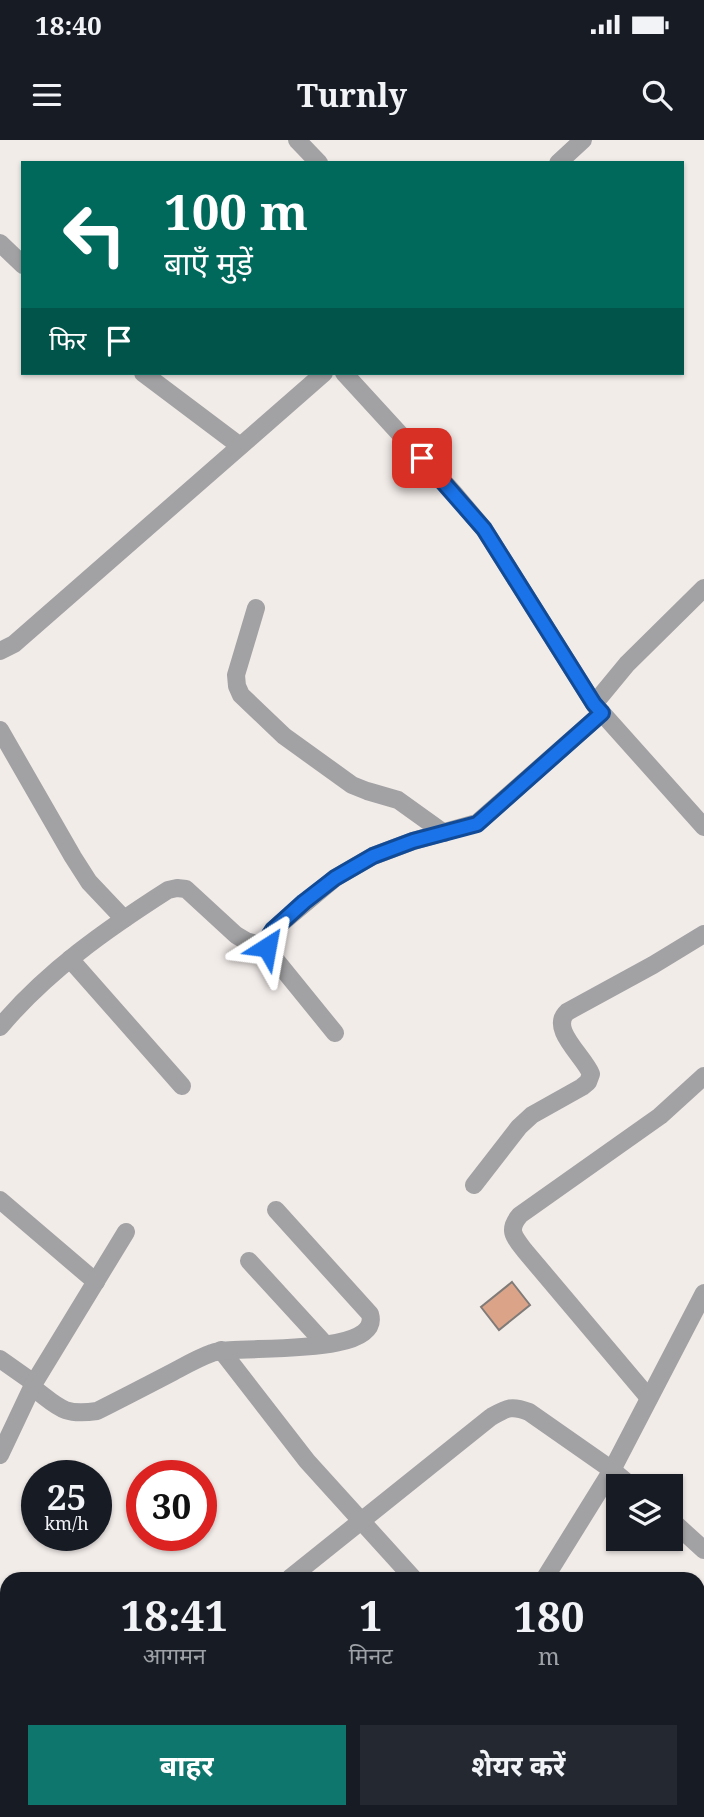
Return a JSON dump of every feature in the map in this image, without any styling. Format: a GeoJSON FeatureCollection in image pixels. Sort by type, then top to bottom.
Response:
{"type":"FeatureCollection","features":[{"type":"Feature","properties":{"kind":"street"},"geometry":{"type":"LineString","coordinates":[[297,140],[317,161]]}},
{"type":"Feature","properties":{"kind":"street"},"geometry":{"type":"LineString","coordinates":[[560,161],[583,140]]}},
{"type":"Feature","properties":{"kind":"street"},"geometry":{"type":"LineString","coordinates":[[0,243],[21,263]]}},
{"type":"Feature","properties":{"kind":"street"},"geometry":{"type":"LineString","coordinates":[[146,375],[240,446]]}},
{"type":"Feature","properties":{"kind":"street"},"geometry":{"type":"LineString","coordinates":[[346,375],[484,529],[598,708],[704,827]]}},
{"type":"Feature","properties":{"kind":"street"},"geometry":{"type":"LineString","coordinates":[[0,651],[14,644],[240,446],[313,376]]}},
{"type":"Feature","properties":{"kind":"street"},"geometry":{"type":"LineString","coordinates":[[267,947],[267,939],[273,930],[335,878],[373,856],[413,841],[477,824],[486,817],[598,708],[627,664],[704,588]]}},
{"type":"Feature","properties":{"kind":"street"},"geometry":{"type":"LineString","coordinates":[[256,608],[236,675],[241,695],[284,736],[352,785],[398,800],[444,833]]}},
{"type":"Feature","properties":{"kind":"street"},"geometry":{"type":"LineString","coordinates":[[0,730],[89,882],[124,919]]}},
{"type":"Feature","properties":{"kind":"street"},"geometry":{"type":"LineString","coordinates":[[0,1027],[70,959],[167,890],[177,888],[186,889],[236,935],[267,947],[335,1033]]}},
{"type":"Feature","properties":{"kind":"street"},"geometry":{"type":"LineString","coordinates":[[474,1185],[519,1127],[533,1115],[588,1082],[591,1074],[587,1066],[562,1032],[560,1024],[566,1012],[704,934]]}},
{"type":"Feature","properties":{"kind":"street"},"geometry":{"type":"LineString","coordinates":[[70,959],[182,1086]]}},
{"type":"Feature","properties":{"kind":"street"},"geometry":{"type":"LineString","coordinates":[[649,1398],[524,1251],[512,1230],[513,1223],[520,1215],[660,1116],[704,1076]]}},
{"type":"Feature","properties":{"kind":"street"},"geometry":{"type":"LineString","coordinates":[[0,1199],[96,1282]]}},
{"type":"Feature","properties":{"kind":"street"},"geometry":{"type":"LineString","coordinates":[[0,1359],[63,1410],[79,1413],[97,1411],[213,1352],[307,1348],[335,1343],[365,1332],[372,1321],[370,1314],[276,1210]]}},
{"type":"Feature","properties":{"kind":"street"},"geometry":{"type":"LineString","coordinates":[[0,1455],[33,1385],[126,1232]]}},
{"type":"Feature","properties":{"kind":"street"},"geometry":{"type":"LineString","coordinates":[[249,1261],[325,1344]]}},
{"type":"Feature","properties":{"kind":"street"},"geometry":{"type":"LineString","coordinates":[[549,1572],[612,1470],[704,1293]]}},
{"type":"Feature","properties":{"kind":"street"},"geometry":{"type":"LineString","coordinates":[[221,1350],[307,1461],[408,1572]]}},
{"type":"Feature","properties":{"kind":"street"},"geometry":{"type":"LineString","coordinates":[[297,1572],[491,1417],[508,1407],[529,1412],[617,1474]]}},
{"type":"Feature","properties":{"kind":"street"},"geometry":{"type":"LineString","coordinates":[[683,1531],[704,1550]]}},
{"type":"Feature","properties":{"kind":"building"},"geometry":{"type":"Polygon","coordinates":[[[512,1282],[530,1305],[499,1330],[481,1307],[512,1282]]]}},
{"type":"Feature","properties":{"kind":"route"},"geometry":{"type":"LineString","coordinates":[[267,947],[267,939],[273,930],[335,878],[373,856],[413,841],[477,824],[602,713],[484,529],[422,458]]}}]}
